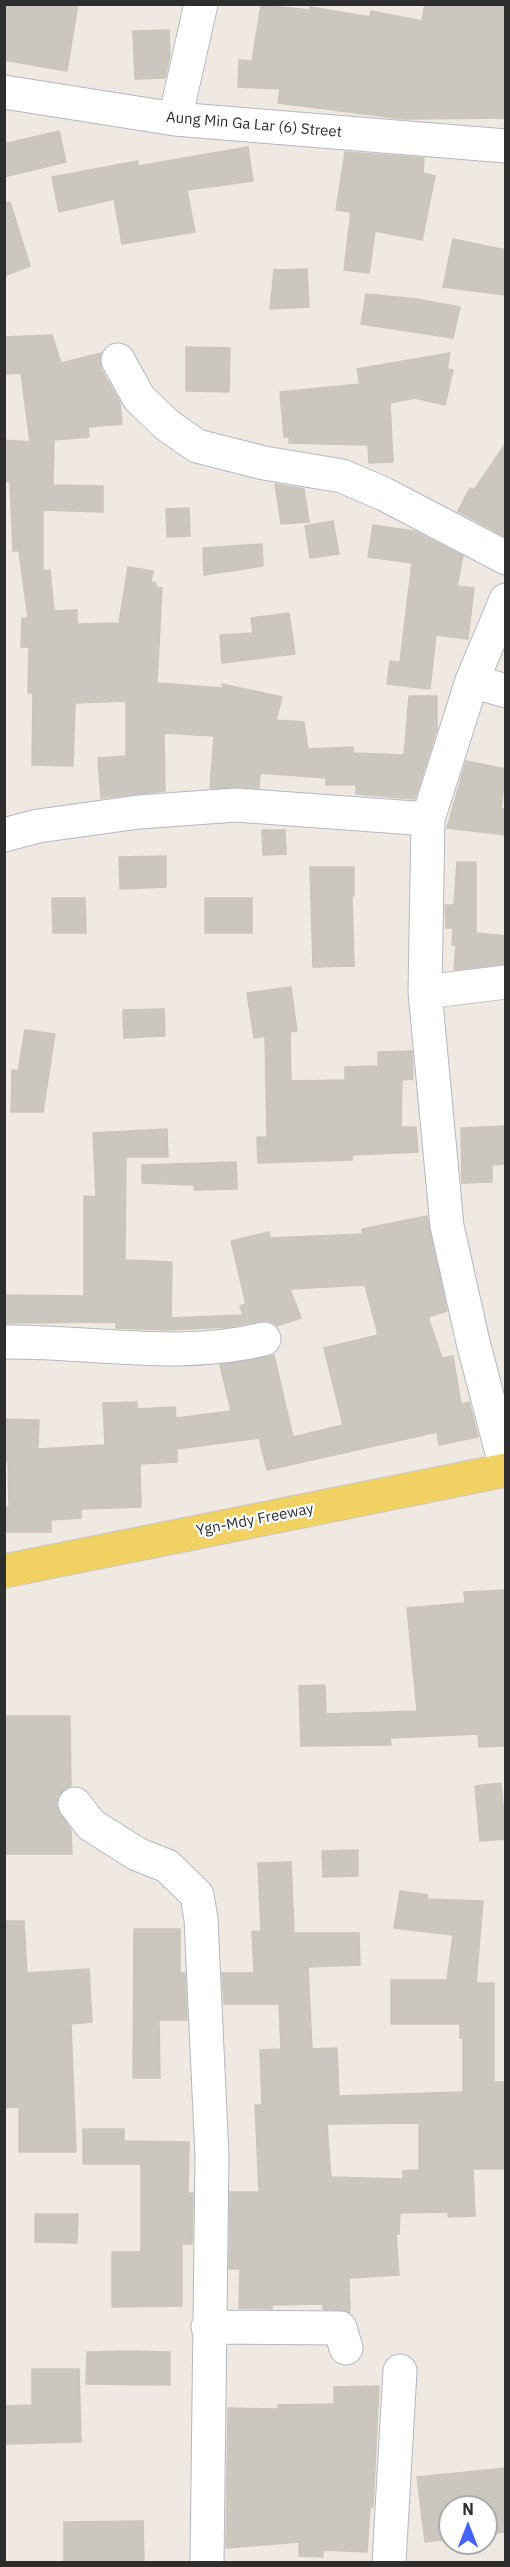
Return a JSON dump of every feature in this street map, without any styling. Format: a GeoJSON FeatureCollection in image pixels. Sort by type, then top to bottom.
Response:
{"type":"FeatureCollection","features":[{"type":"Feature","properties":{"kind":"main road","name":"Ygn-Mdy Freeway"},"geometry":{"type":"LineString","coordinates":[[4,1571],[506,1469]]}},
{"type":"Feature","properties":{"kind":"street"},"geometry":{"type":"LineString","coordinates":[[175,119],[201,4]]}},
{"type":"Feature","properties":{"kind":"street","name":"Aung Min Ga Lar (6) Street"},"geometry":{"type":"LineString","coordinates":[[4,92],[175,119],[506,146]]}},
{"type":"Feature","properties":{"kind":"street"},"geometry":{"type":"LineString","coordinates":[[118,360],[139,398],[167,425],[197,446],[264,463],[342,477],[384,494],[506,558]]}},
{"type":"Feature","properties":{"kind":"street"},"geometry":{"type":"LineString","coordinates":[[506,600],[472,681],[428,819],[425,992],[447,1226],[473,1342],[506,1469]]}},
{"type":"Feature","properties":{"kind":"street"},"geometry":{"type":"LineString","coordinates":[[472,681],[506,691]]}},
{"type":"Feature","properties":{"kind":"street"},"geometry":{"type":"LineString","coordinates":[[4,835],[38,826],[139,812],[236,805],[428,819]]}},
{"type":"Feature","properties":{"kind":"street"},"geometry":{"type":"LineString","coordinates":[[425,992],[506,982]]}},
{"type":"Feature","properties":{"kind":"street"},"geometry":{"type":"LineString","coordinates":[[4,1342],[193,1349],[229,1348],[264,1339]]}},
{"type":"Feature","properties":{"kind":"street"},"geometry":{"type":"LineString","coordinates":[[75,1804],[91,1825],[137,1854],[167,1866],[196,1895],[201,1919],[212,2156],[208,2327],[207,2562]]}},
{"type":"Feature","properties":{"kind":"street"},"geometry":{"type":"LineString","coordinates":[[208,2327],[340,2328],[346,2349]]}},
{"type":"Feature","properties":{"kind":"street"},"geometry":{"type":"LineString","coordinates":[[389,2562],[400,2371]]}},
{"type":"Feature","properties":{"kind":"building"},"geometry":{"type":"Polygon","coordinates":[[[4,4],[78,4],[67,71],[4,60],[4,4]]]}},
{"type":"Feature","properties":{"kind":"building"},"geometry":{"type":"Polygon","coordinates":[[[425,4],[506,4],[506,118],[404,119],[278,103],[280,89],[238,87],[239,60],[252,61],[261,5],[310,10],[310,7],[370,17],[371,11],[422,21],[425,4]]]}},
{"type":"Feature","properties":{"kind":"building"},"geometry":{"type":"Polygon","coordinates":[[[169,30],[170,55],[165,78],[135,79],[133,31],[169,30]]]}},
{"type":"Feature","properties":{"kind":"building"},"geometry":{"type":"Polygon","coordinates":[[[59,131],[66,162],[4,177],[4,144],[59,131]]]}},
{"type":"Feature","properties":{"kind":"building"},"geometry":{"type":"Polygon","coordinates":[[[248,147],[253,181],[187,190],[195,232],[122,244],[114,199],[59,212],[52,177],[138,161],[138,166],[248,147]]]}},
{"type":"Feature","properties":{"kind":"building"},"geometry":{"type":"Polygon","coordinates":[[[345,152],[424,158],[423,173],[435,176],[422,240],[375,231],[369,273],[344,270],[351,212],[336,210],[345,152]]]}},
{"type":"Feature","properties":{"kind":"building"},"geometry":{"type":"Polygon","coordinates":[[[10,202],[30,266],[4,276],[4,203],[10,202]]]}},
{"type":"Feature","properties":{"kind":"building"},"geometry":{"type":"Polygon","coordinates":[[[453,239],[506,250],[506,295],[443,287],[453,239]]]}},
{"type":"Feature","properties":{"kind":"building"},"geometry":{"type":"Polygon","coordinates":[[[307,269],[309,307],[270,309],[274,270],[307,269]]]}},
{"type":"Feature","properties":{"kind":"building"},"geometry":{"type":"Polygon","coordinates":[[[366,294],[416,299],[460,307],[453,338],[361,324],[366,294]]]}},
{"type":"Feature","properties":{"kind":"building"},"geometry":{"type":"Polygon","coordinates":[[[52,335],[61,363],[101,353],[101,369],[120,402],[122,424],[88,427],[89,437],[54,440],[53,485],[103,486],[103,512],[43,510],[43,571],[50,570],[54,611],[77,610],[77,624],[119,623],[128,567],[153,571],[151,582],[156,583],[156,587],[162,588],[157,683],[223,688],[222,684],[282,697],[276,720],[304,722],[308,749],[353,747],[353,753],[404,755],[409,696],[437,696],[437,729],[415,799],[356,794],[356,785],[326,785],[326,778],[260,773],[259,788],[210,788],[214,736],[164,733],[165,791],[101,798],[98,758],[126,756],[126,701],[75,703],[73,766],[32,765],[33,693],[28,693],[29,647],[21,647],[22,618],[28,618],[19,551],[13,551],[10,482],[4,481],[4,440],[30,442],[21,373],[4,374],[4,337],[52,335]]]}},
{"type":"Feature","properties":{"kind":"building"},"geometry":{"type":"Polygon","coordinates":[[[186,347],[230,348],[229,392],[186,391],[186,347]]]}},
{"type":"Feature","properties":{"kind":"building"},"geometry":{"type":"Polygon","coordinates":[[[450,353],[447,369],[453,370],[445,405],[415,398],[390,403],[393,462],[369,463],[368,445],[289,443],[289,437],[284,437],[280,392],[360,384],[357,369],[450,353]]]}},
{"type":"Feature","properties":{"kind":"building"},"geometry":{"type":"Polygon","coordinates":[[[506,443],[506,537],[458,511],[470,488],[474,490],[506,443]]]}},
{"type":"Feature","properties":{"kind":"building"},"geometry":{"type":"Polygon","coordinates":[[[275,484],[304,489],[309,522],[281,524],[275,484]]]}},
{"type":"Feature","properties":{"kind":"building"},"geometry":{"type":"Polygon","coordinates":[[[189,508],[190,536],[167,537],[166,509],[189,508]]]}},
{"type":"Feature","properties":{"kind":"building"},"geometry":{"type":"Polygon","coordinates":[[[333,521],[339,554],[310,558],[305,526],[333,521]]]}},
{"type":"Feature","properties":{"kind":"building"},"geometry":{"type":"Polygon","coordinates":[[[373,525],[414,531],[463,556],[457,586],[474,588],[468,639],[436,635],[430,689],[387,684],[390,661],[400,662],[412,563],[368,557],[373,525]]]}},
{"type":"Feature","properties":{"kind":"building"},"geometry":{"type":"Polygon","coordinates":[[[262,544],[263,566],[204,575],[203,548],[262,544]]]}},
{"type":"Feature","properties":{"kind":"building"},"geometry":{"type":"Polygon","coordinates":[[[289,613],[295,654],[222,663],[220,635],[253,633],[251,618],[289,613]]]}},
{"type":"Feature","properties":{"kind":"building"},"geometry":{"type":"Polygon","coordinates":[[[466,761],[506,769],[501,809],[506,809],[506,835],[447,828],[466,761]]]}},
{"type":"Feature","properties":{"kind":"building"},"geometry":{"type":"Polygon","coordinates":[[[262,830],[285,830],[286,854],[263,855],[262,830]]]}},
{"type":"Feature","properties":{"kind":"building"},"geometry":{"type":"Polygon","coordinates":[[[166,856],[166,887],[120,889],[119,857],[166,856]]]}},
{"type":"Feature","properties":{"kind":"building"},"geometry":{"type":"Polygon","coordinates":[[[457,862],[476,862],[476,933],[506,936],[506,964],[454,970],[456,945],[452,945],[453,928],[446,928],[445,905],[454,905],[457,862]]]}},
{"type":"Feature","properties":{"kind":"building"},"geometry":{"type":"Polygon","coordinates":[[[310,867],[354,867],[354,896],[352,896],[354,966],[313,967],[310,867]]]}},
{"type":"Feature","properties":{"kind":"building"},"geometry":{"type":"Polygon","coordinates":[[[52,898],[85,898],[86,933],[53,933],[52,898]]]}},
{"type":"Feature","properties":{"kind":"building"},"geometry":{"type":"Polygon","coordinates":[[[205,898],[252,898],[252,933],[205,933],[205,898]]]}},
{"type":"Feature","properties":{"kind":"building"},"geometry":{"type":"Polygon","coordinates":[[[291,987],[297,1031],[290,1032],[291,1081],[345,1080],[345,1067],[378,1066],[378,1052],[412,1051],[413,1079],[402,1080],[401,1127],[416,1127],[418,1152],[352,1155],[352,1160],[258,1163],[257,1137],[267,1137],[265,1036],[254,1038],[247,993],[291,987]]]}},
{"type":"Feature","properties":{"kind":"building"},"geometry":{"type":"Polygon","coordinates":[[[164,1009],[165,1036],[124,1038],[123,1010],[164,1009]]]}},
{"type":"Feature","properties":{"kind":"building"},"geometry":{"type":"Polygon","coordinates":[[[25,1030],[55,1034],[43,1112],[11,1112],[12,1070],[18,1071],[25,1030]]]}},
{"type":"Feature","properties":{"kind":"building"},"geometry":{"type":"Polygon","coordinates":[[[506,1126],[506,1164],[492,1165],[492,1182],[462,1183],[461,1128],[506,1126]]]}},
{"type":"Feature","properties":{"kind":"building"},"geometry":{"type":"Polygon","coordinates":[[[167,1129],[168,1157],[126,1157],[125,1260],[172,1262],[171,1318],[243,1315],[240,1306],[246,1304],[231,1241],[269,1232],[270,1238],[363,1234],[362,1229],[427,1216],[447,1311],[428,1317],[442,1358],[453,1356],[461,1404],[469,1402],[478,1437],[439,1445],[437,1432],[267,1470],[259,1438],[177,1449],[177,1462],[140,1464],[141,1507],[81,1509],[81,1518],[51,1520],[51,1532],[6,1532],[6,1507],[9,1507],[8,1461],[4,1461],[4,1419],[39,1420],[38,1449],[105,1445],[103,1403],[137,1402],[137,1409],[175,1407],[176,1418],[231,1411],[220,1365],[274,1355],[293,1437],[343,1425],[324,1348],[378,1335],[365,1285],[290,1289],[301,1318],[277,1326],[270,1321],[261,1321],[229,1327],[168,1330],[116,1328],[116,1322],[4,1323],[4,1295],[84,1296],[84,1196],[96,1197],[93,1133],[167,1129]]]}},
{"type":"Feature","properties":{"kind":"building"},"geometry":{"type":"Polygon","coordinates":[[[236,1162],[237,1189],[194,1190],[194,1185],[142,1183],[142,1165],[236,1162]]]}},
{"type":"Feature","properties":{"kind":"building"},"geometry":{"type":"Polygon","coordinates":[[[506,1590],[506,1746],[479,1747],[478,1734],[390,1738],[391,1745],[301,1746],[299,1686],[325,1685],[326,1714],[417,1711],[407,1608],[465,1603],[464,1592],[506,1590]]]}},
{"type":"Feature","properties":{"kind":"building"},"geometry":{"type":"Polygon","coordinates":[[[4,1716],[70,1716],[71,1786],[58,1796],[56,1806],[71,1830],[72,1854],[4,1854],[4,1716]]]}},
{"type":"Feature","properties":{"kind":"building"},"geometry":{"type":"Polygon","coordinates":[[[501,1783],[506,1839],[480,1841],[475,1786],[501,1783]]]}},
{"type":"Feature","properties":{"kind":"building"},"geometry":{"type":"Polygon","coordinates":[[[358,1850],[358,1876],[323,1877],[322,1851],[358,1850]]]}},
{"type":"Feature","properties":{"kind":"building"},"geometry":{"type":"Polygon","coordinates":[[[291,1862],[294,1933],[359,1933],[360,1965],[308,1967],[312,2049],[337,2048],[339,2096],[463,2092],[463,2038],[460,2038],[460,2024],[391,2024],[391,1980],[447,1980],[453,1935],[394,1928],[400,1891],[428,1895],[427,1899],[483,1901],[476,1983],[494,1983],[494,2082],[506,2082],[506,2169],[473,2169],[475,2216],[448,2217],[448,2212],[400,2213],[399,2234],[396,2234],[399,2275],[349,2278],[350,2313],[323,2309],[323,2304],[272,2305],[272,2309],[239,2308],[240,2269],[229,2269],[230,2192],[259,2192],[255,2105],[262,2105],[260,2050],[281,2049],[279,2004],[224,2004],[222,1973],[254,1973],[252,1932],[261,1931],[258,1863],[291,1862]],[[419,2123],[327,2124],[331,2177],[403,2179],[403,2171],[419,2170],[419,2123]]]}},
{"type":"Feature","properties":{"kind":"building"},"geometry":{"type":"Polygon","coordinates":[[[4,1921],[24,1921],[27,1973],[89,1969],[92,2022],[71,2024],[76,2152],[19,2152],[19,2107],[4,2108],[4,1921]]]}},
{"type":"Feature","properties":{"kind":"building"},"geometry":{"type":"Polygon","coordinates":[[[134,1929],[180,1929],[180,1973],[185,1973],[187,2020],[159,2020],[160,2078],[133,2078],[134,1929]]]}},
{"type":"Feature","properties":{"kind":"building"},"geometry":{"type":"Polygon","coordinates":[[[83,2129],[124,2129],[124,2141],[189,2142],[188,2193],[193,2193],[192,2244],[182,2244],[182,2306],[112,2307],[112,2252],[141,2252],[141,2164],[83,2164],[83,2129]]]}},
{"type":"Feature","properties":{"kind":"building"},"geometry":{"type":"Polygon","coordinates":[[[35,2214],[78,2214],[77,2243],[35,2242],[35,2214]]]}},
{"type":"Feature","properties":{"kind":"building"},"geometry":{"type":"Polygon","coordinates":[[[87,2352],[170,2352],[170,2385],[86,2384],[87,2352]]]}},
{"type":"Feature","properties":{"kind":"building"},"geometry":{"type":"Polygon","coordinates":[[[32,2369],[79,2369],[81,2442],[4,2444],[4,2406],[32,2405],[32,2369]]]}},
{"type":"Feature","properties":{"kind":"building"},"geometry":{"type":"Polygon","coordinates":[[[379,2386],[373,2507],[370,2507],[367,2552],[323,2550],[323,2557],[299,2556],[299,2542],[226,2548],[228,2408],[278,2409],[278,2405],[334,2404],[334,2387],[379,2386]]]}},
{"type":"Feature","properties":{"kind":"building"},"geometry":{"type":"Polygon","coordinates":[[[506,2468],[506,2532],[498,2533],[498,2495],[438,2495],[438,2540],[425,2542],[417,2477],[506,2468]]]}},
{"type":"Feature","properties":{"kind":"building"},"geometry":{"type":"Polygon","coordinates":[[[143,2521],[144,2562],[64,2562],[64,2522],[143,2521]]]}}]}
